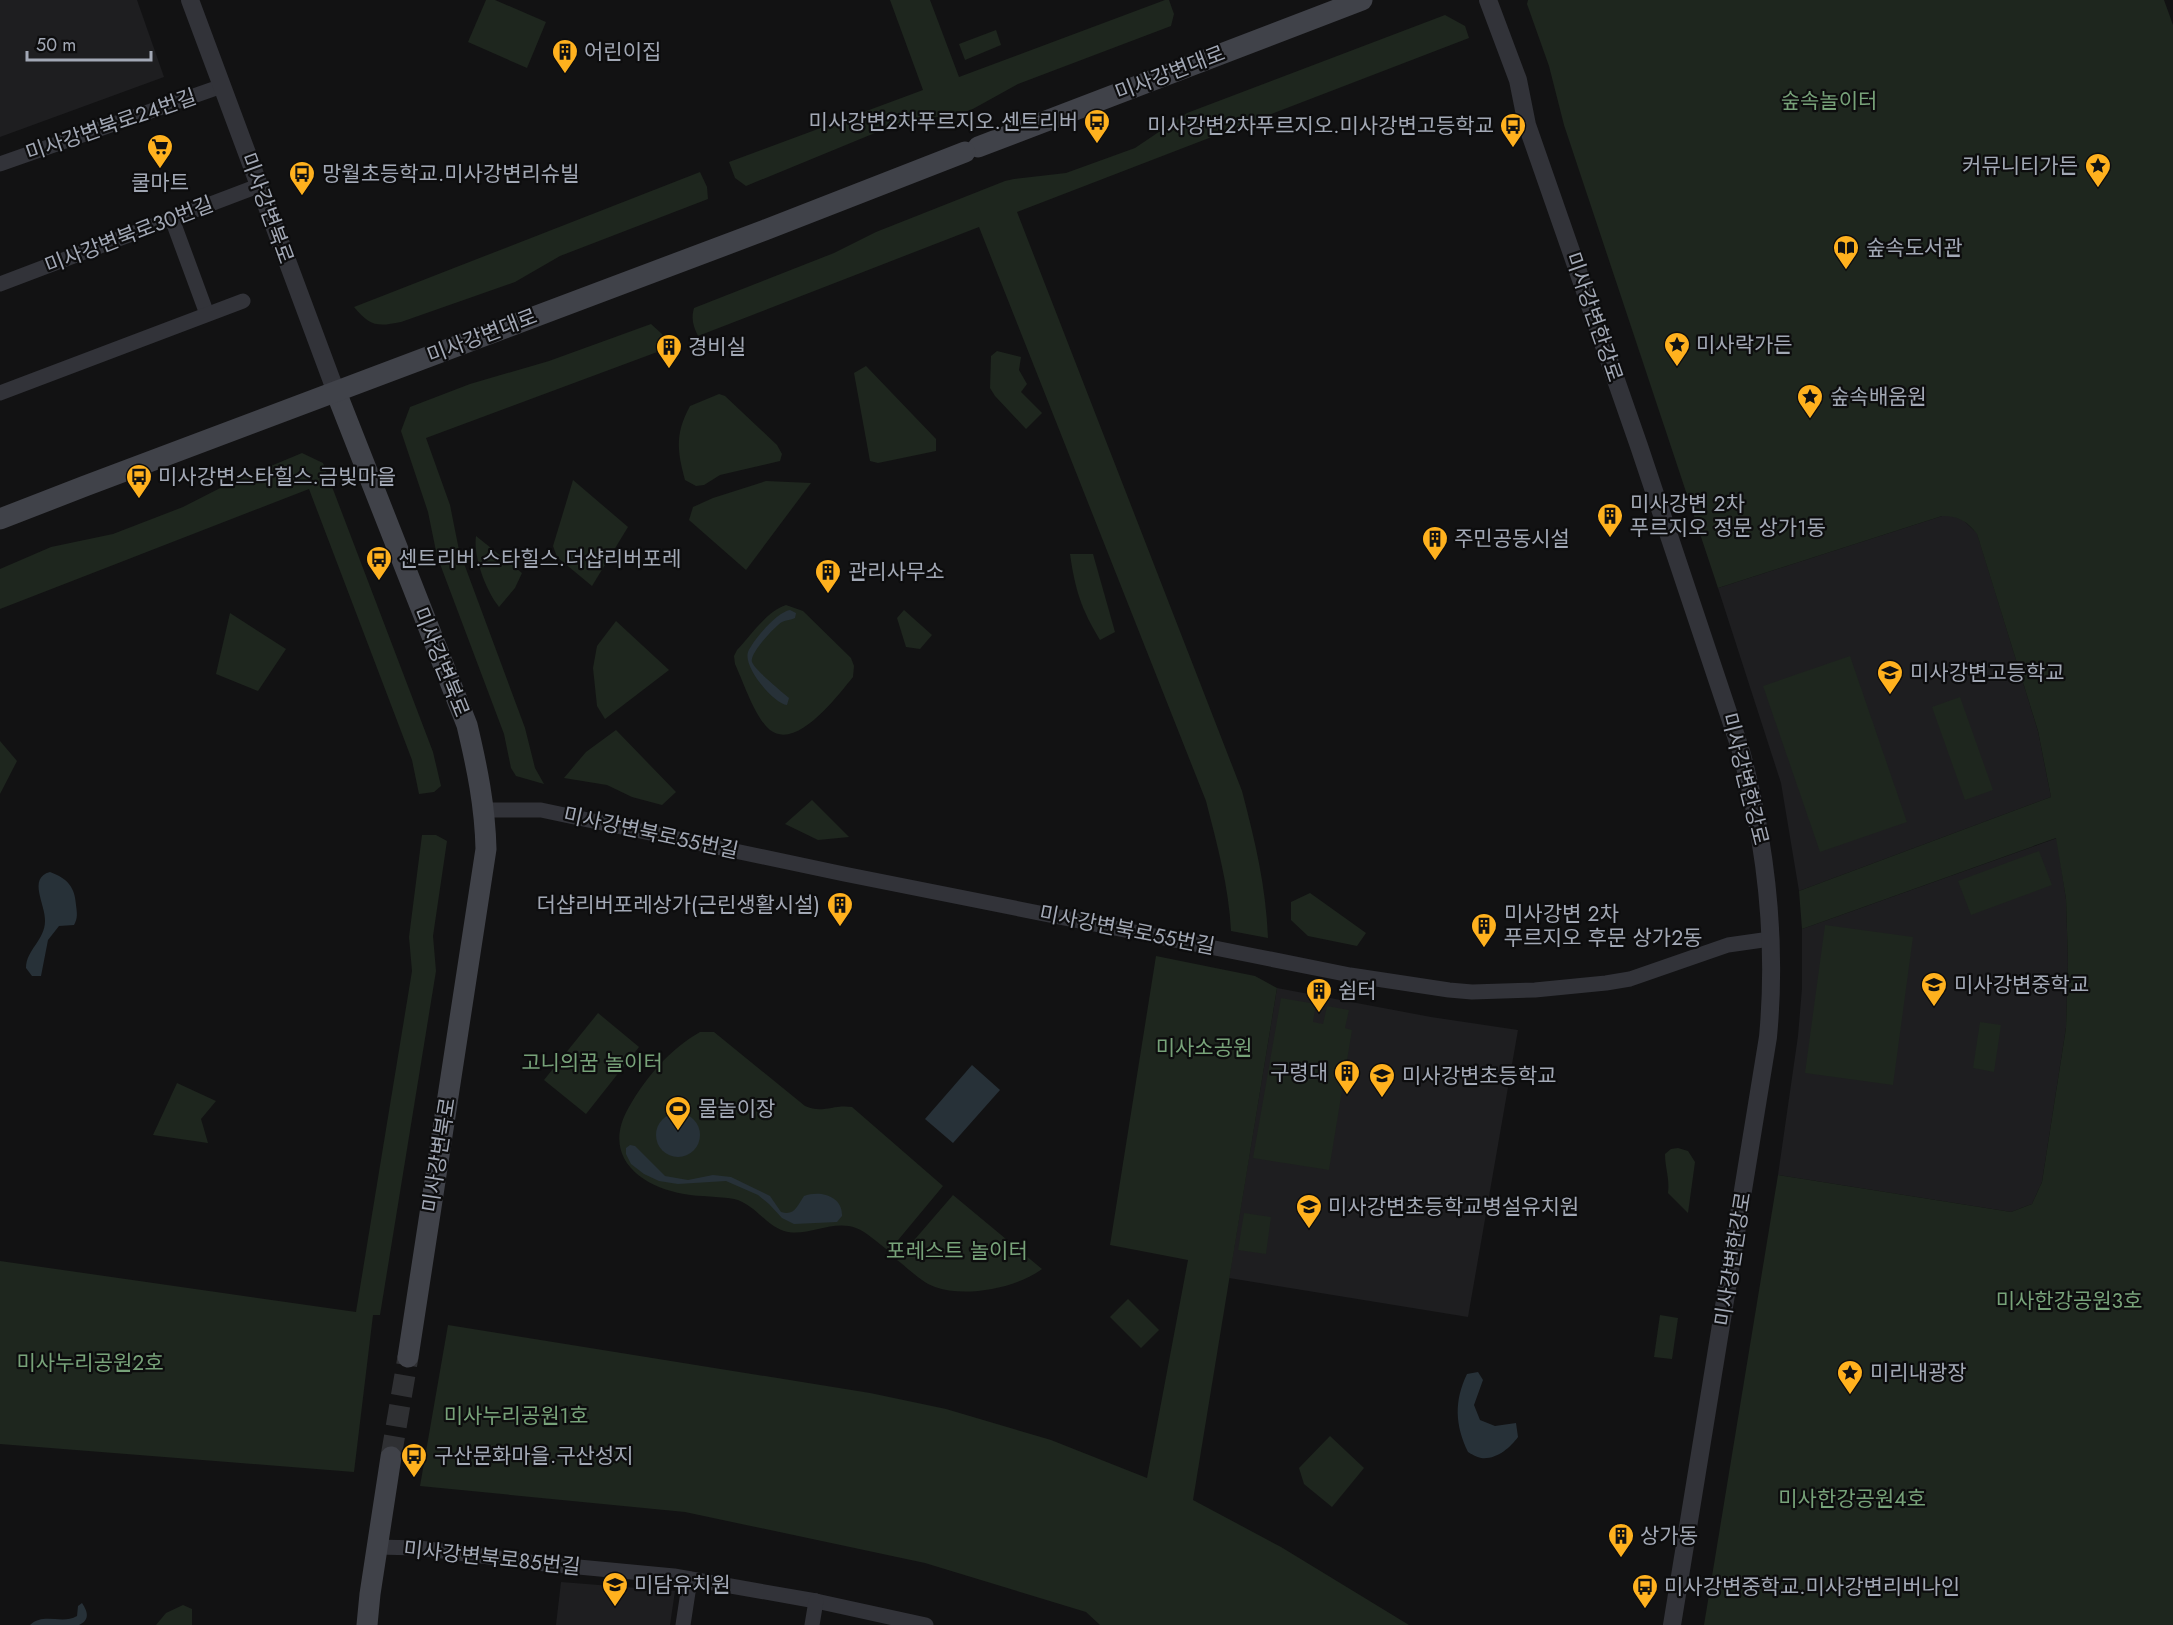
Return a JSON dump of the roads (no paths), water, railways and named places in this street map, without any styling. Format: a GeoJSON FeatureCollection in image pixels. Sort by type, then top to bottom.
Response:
{"type":"FeatureCollection","features":[{"type":"Feature","properties":{"kind":"main road","name":"미사강변대로"},"geometry":{"type":"LineString","coordinates":[[0,519],[765,230],[1362,0]]}},
{"type":"Feature","properties":{"kind":"main road","name":"미사강변북로"},"geometry":{"type":"LineString","coordinates":[[336,392],[467,725],[484,810],[486,849],[408,1357]]}},
{"type":"Feature","properties":{"kind":"main road"},"geometry":{"type":"LineString","coordinates":[[367,1625],[391,1457]]}},
{"type":"Feature","properties":{"kind":"main road"},"geometry":{"type":"LineString","coordinates":[[361,1625],[370,1594]]}},
{"type":"Feature","properties":{"kind":"street","name":"미사강변북로"},"geometry":{"type":"LineString","coordinates":[[190,0],[336,392]]}},
{"type":"Feature","properties":{"kind":"street","name":"미사강변한강로"},"geometry":{"type":"LineString","coordinates":[[1488,0],[1518,80],[1527,125],[1742,751],[1762,837],[1770,939],[1771,1008],[1768,1036],[1672,1625]]}},
{"type":"Feature","properties":{"kind":"street","name":"미사강변북로24번길"},"geometry":{"type":"LineString","coordinates":[[0,164],[222,86]]}},
{"type":"Feature","properties":{"kind":"street","name":"미사강변북로30번길"},"geometry":{"type":"LineString","coordinates":[[0,284],[258,186]]}},
{"type":"Feature","properties":{"kind":"street"},"geometry":{"type":"LineString","coordinates":[[172,219],[207,314]]}},
{"type":"Feature","properties":{"kind":"street"},"geometry":{"type":"LineString","coordinates":[[0,393],[243,301]]}},
{"type":"Feature","properties":{"kind":"street","name":"미사강변북로55번길"},"geometry":{"type":"LineString","coordinates":[[484,810],[541,810],[844,874],[1350,975],[1437,989],[1472,992],[1606,983],[1630,978],[1728,945],[1770,939]]}},
{"type":"Feature","properties":{"kind":"street","name":"미사강변북로85번길"},"geometry":{"type":"LineString","coordinates":[[377,1547],[419,1548],[690,1579],[816,1601],[926,1625]]}},
{"type":"Feature","properties":{"kind":"street"},"geometry":{"type":"LineString","coordinates":[[682,1625],[690,1579]]}},
{"type":"Feature","properties":{"kind":"street"},"geometry":{"type":"LineString","coordinates":[[812,1625],[816,1601]]}},
{"type":"Feature","properties":{"kind":"tunnel"},"geometry":{"type":"LineString","coordinates":[[391,1457],[408,1357]]}},
{"type":"Feature","properties":{"kind":"place","name":"어린이집"},"geometry":{"type":"Point","coordinates":[565,75]}},
{"type":"Feature","properties":{"kind":"place","name":"미사강변2차푸르지오.센트리버"},"geometry":{"type":"Point","coordinates":[1097,145]}},
{"type":"Feature","properties":{"kind":"place","name":"미사강변2차푸르지오.미사강변고등학교"},"geometry":{"type":"Point","coordinates":[1513,149]}},
{"type":"Feature","properties":{"kind":"place","name":"쿨마트"},"geometry":{"type":"Point","coordinates":[160,170]}},
{"type":"Feature","properties":{"kind":"place","name":"커뮤니티가든"},"geometry":{"type":"Point","coordinates":[2098,189]}},
{"type":"Feature","properties":{"kind":"place","name":"망월초등학교.미사강변리슈빌"},"geometry":{"type":"Point","coordinates":[302,197]}},
{"type":"Feature","properties":{"kind":"place","name":"숲속도서관"},"geometry":{"type":"Point","coordinates":[1846,271]}},
{"type":"Feature","properties":{"kind":"place","name":"미사락가든"},"geometry":{"type":"Point","coordinates":[1677,368]}},
{"type":"Feature","properties":{"kind":"place","name":"경비실"},"geometry":{"type":"Point","coordinates":[669,370]}},
{"type":"Feature","properties":{"kind":"place","name":"숲속배움원"},"geometry":{"type":"Point","coordinates":[1810,420]}},
{"type":"Feature","properties":{"kind":"place","name":"미사강변스타힐스.금빛마을"},"geometry":{"type":"Point","coordinates":[139,500]}},
{"type":"Feature","properties":{"kind":"place","name":"미사강변 2차 푸르지오 정문 상가1동"},"geometry":{"type":"Point","coordinates":[1610,539]}},
{"type":"Feature","properties":{"kind":"place","name":"주민공동시설"},"geometry":{"type":"Point","coordinates":[1435,562]}},
{"type":"Feature","properties":{"kind":"place","name":"센트리버.스타힐스.더샵리버포레"},"geometry":{"type":"Point","coordinates":[379,582]}},
{"type":"Feature","properties":{"kind":"place","name":"관리사무소"},"geometry":{"type":"Point","coordinates":[828,595]}},
{"type":"Feature","properties":{"kind":"place","name":"미사강변고등학교"},"geometry":{"type":"Point","coordinates":[1890,696]}},
{"type":"Feature","properties":{"kind":"place","name":"더샵리버포레상가(근린생활시설)"},"geometry":{"type":"Point","coordinates":[840,928]}},
{"type":"Feature","properties":{"kind":"place","name":"미사강변 2차 푸르지오 후문 상가2동"},"geometry":{"type":"Point","coordinates":[1484,949]}},
{"type":"Feature","properties":{"kind":"place","name":"미사강변중학교"},"geometry":{"type":"Point","coordinates":[1934,1008]}},
{"type":"Feature","properties":{"kind":"place","name":"쉼터"},"geometry":{"type":"Point","coordinates":[1319,1014]}},
{"type":"Feature","properties":{"kind":"place","name":"구령대"},"geometry":{"type":"Point","coordinates":[1347,1096]}},
{"type":"Feature","properties":{"kind":"place","name":"미사강변초등학교"},"geometry":{"type":"Point","coordinates":[1382,1099]}},
{"type":"Feature","properties":{"kind":"place","name":"물놀이장"},"geometry":{"type":"Point","coordinates":[678,1132]}},
{"type":"Feature","properties":{"kind":"place","name":"미사강변초등학교병설유치원"},"geometry":{"type":"Point","coordinates":[1309,1230]}},
{"type":"Feature","properties":{"kind":"place","name":"미리내광장"},"geometry":{"type":"Point","coordinates":[1850,1396]}},
{"type":"Feature","properties":{"kind":"place","name":"구산문화마을.구산성지"},"geometry":{"type":"Point","coordinates":[414,1479]}},
{"type":"Feature","properties":{"kind":"place","name":"상가동"},"geometry":{"type":"Point","coordinates":[1621,1559]}},
{"type":"Feature","properties":{"kind":"place","name":"미담유치원"},"geometry":{"type":"Point","coordinates":[615,1608]}},
{"type":"Feature","properties":{"kind":"place","name":"미사강변중학교.미사강변리버나인"},"geometry":{"type":"Point","coordinates":[1645,1610]}},
{"type":"Feature","properties":{"kind":"park label","name":"숲속놀이터"},"geometry":{"type":"Point","coordinates":[1829,101]}},
{"type":"Feature","properties":{"kind":"park label","name":"미사소공원"},"geometry":{"type":"Point","coordinates":[1204,1048]}},
{"type":"Feature","properties":{"kind":"park label","name":"고니의꿈 놀이터"},"geometry":{"type":"Point","coordinates":[592,1063]}},
{"type":"Feature","properties":{"kind":"park label","name":"포레스트 놀이터"},"geometry":{"type":"Point","coordinates":[957,1251]}},
{"type":"Feature","properties":{"kind":"park label","name":"미사한강공원3호"},"geometry":{"type":"Point","coordinates":[2069,1301]}},
{"type":"Feature","properties":{"kind":"park label","name":"미사누리공원2호"},"geometry":{"type":"Point","coordinates":[90,1363]}},
{"type":"Feature","properties":{"kind":"park label","name":"미사누리공원1호"},"geometry":{"type":"Point","coordinates":[516,1416]}},
{"type":"Feature","properties":{"kind":"park label","name":"미사한강공원4호"},"geometry":{"type":"Point","coordinates":[1852,1499]}}]}
